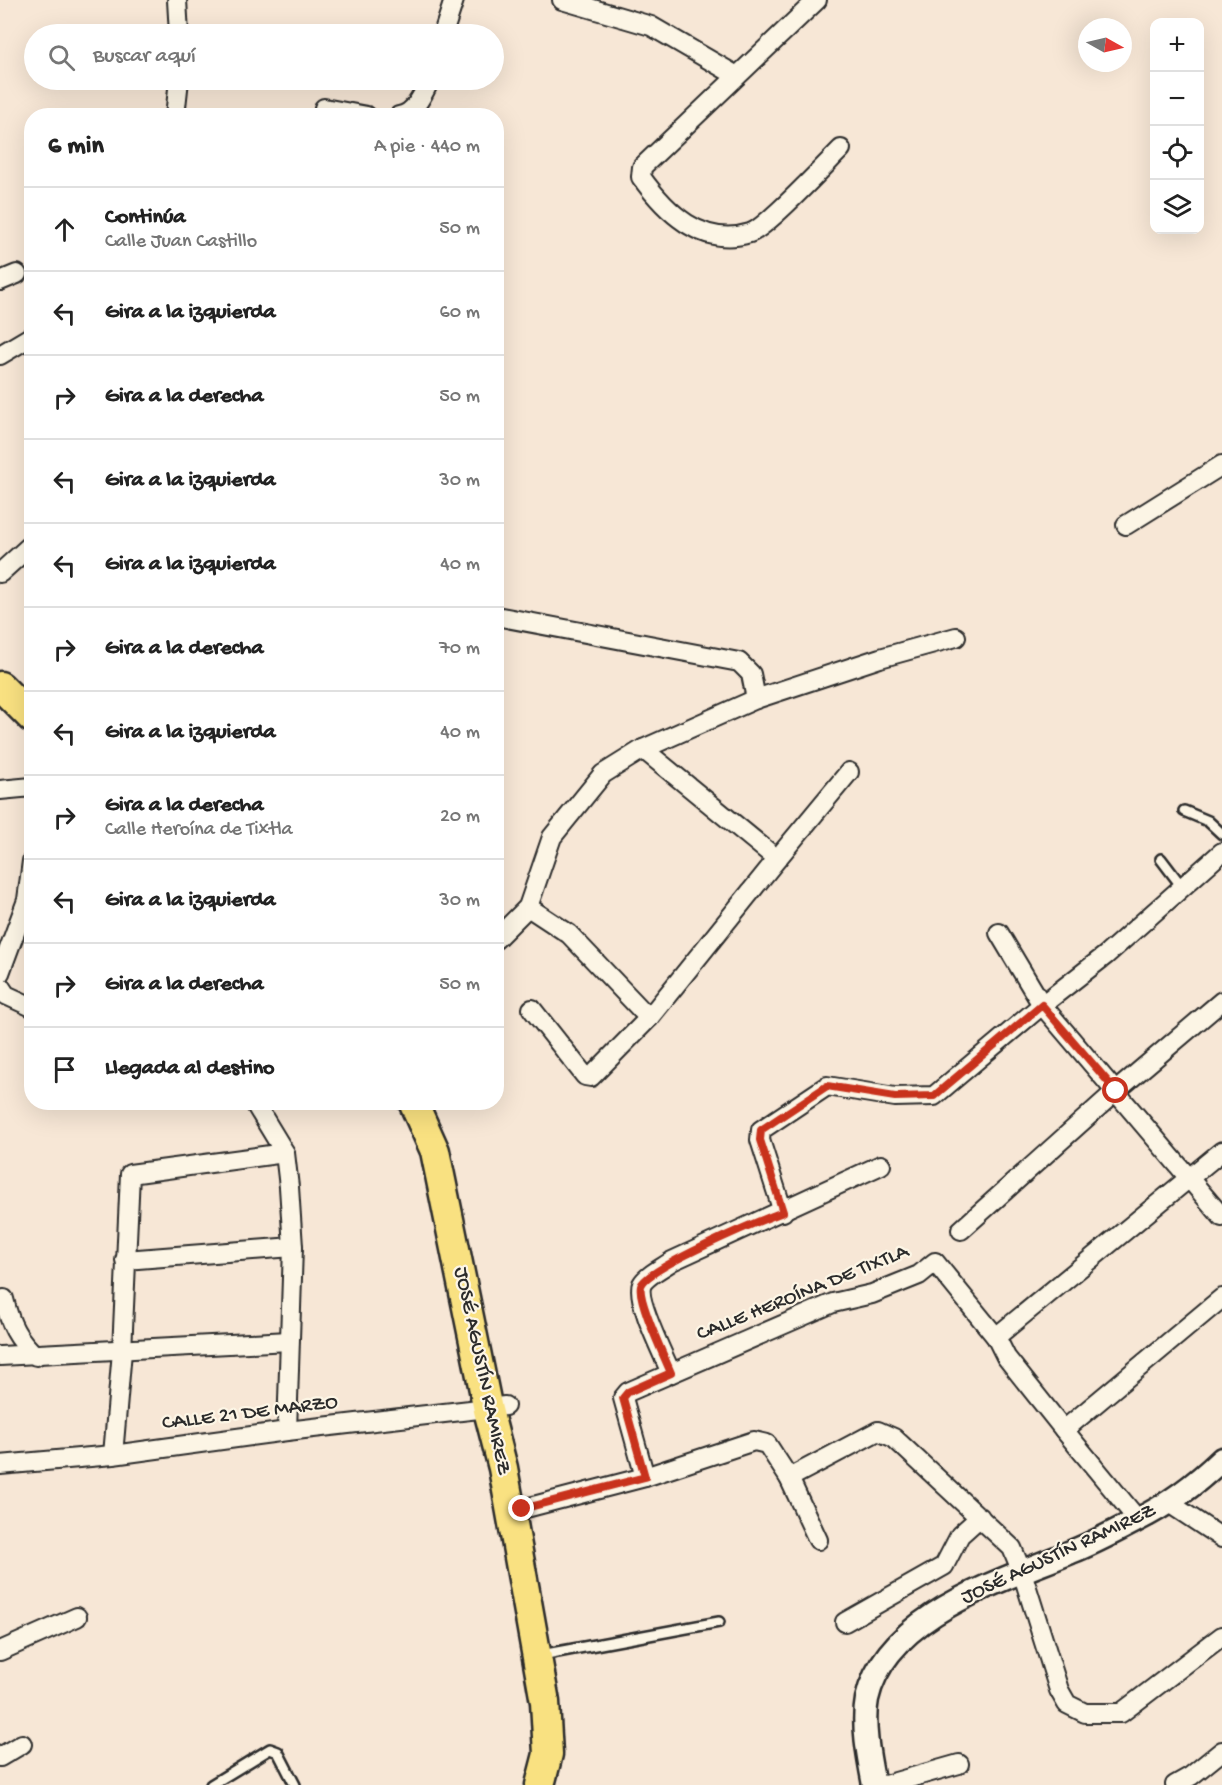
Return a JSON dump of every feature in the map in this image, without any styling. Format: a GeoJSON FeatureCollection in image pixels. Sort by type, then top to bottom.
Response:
{"type":"FeatureCollection","features":[{"type":"Feature","properties":{"kind":"main road"},"geometry":{"type":"LineString","coordinates":[[0,686],[24,710]]}},
{"type":"Feature","properties":{"kind":"main road"},"geometry":{"type":"LineString","coordinates":[[0,708],[24,732]]}},
{"type":"Feature","properties":{"kind":"main road","name":"JOSÉ AGUSTÍN RAMIREZ"},"geometry":{"type":"LineString","coordinates":[[417,1110],[435,1151],[522,1509],[543,1654],[549,1754],[540,1785]]}},
{"type":"Feature","properties":{"kind":"main road","name":"JOSÉ AGUSTÍN RAMIREZ"},"geometry":{"type":"LineString","coordinates":[[433,1110],[449,1147],[496,1408],[503,1468],[543,1654],[558,1697],[561,1746],[556,1785]]}},
{"type":"Feature","properties":{"kind":"street"},"geometry":{"type":"LineString","coordinates":[[177,0],[178,24]]}},
{"type":"Feature","properties":{"kind":"street"},"geometry":{"type":"LineString","coordinates":[[447,24],[454,0]]}},
{"type":"Feature","properties":{"kind":"street"},"geometry":{"type":"LineString","coordinates":[[562,0],[651,26],[737,76]]}},
{"type":"Feature","properties":{"kind":"street"},"geometry":{"type":"LineString","coordinates":[[817,0],[642,166],[641,177],[656,198],[689,228],[717,236],[752,233],[841,149]]}},
{"type":"Feature","properties":{"kind":"street"},"geometry":{"type":"LineString","coordinates":[[177,108],[178,90]]}},
{"type":"Feature","properties":{"kind":"street"},"geometry":{"type":"LineString","coordinates":[[412,108],[419,102],[425,90]]}},
{"type":"Feature","properties":{"kind":"street"},"geometry":{"type":"LineString","coordinates":[[0,355],[24,341]]}},
{"type":"Feature","properties":{"kind":"street"},"geometry":{"type":"LineString","coordinates":[[1126,525],[1222,465]]}},
{"type":"Feature","properties":{"kind":"street"},"geometry":{"type":"LineString","coordinates":[[0,573],[24,551]]}},
{"type":"Feature","properties":{"kind":"street"},"geometry":{"type":"LineString","coordinates":[[504,618],[739,662],[751,674],[756,699]]}},
{"type":"Feature","properties":{"kind":"street"},"geometry":{"type":"LineString","coordinates":[[504,931],[528,907],[552,837],[603,774],[643,749],[756,699],[880,658],[956,637]]}},
{"type":"Feature","properties":{"kind":"street"},"geometry":{"type":"LineString","coordinates":[[643,749],[777,859]]}},
{"type":"Feature","properties":{"kind":"street"},"geometry":{"type":"LineString","coordinates":[[532,1009],[585,1076],[591,1077],[649,1018],[849,772]]}},
{"type":"Feature","properties":{"kind":"street"},"geometry":{"type":"LineString","coordinates":[[0,790],[24,788]]}},
{"type":"Feature","properties":{"kind":"street"},"geometry":{"type":"LineString","coordinates":[[783,1212],[760,1140],[761,1130],[827,1086],[895,1097],[934,1096],[1042,1005],[1106,955],[1222,852]]}},
{"type":"Feature","properties":{"kind":"street"},"geometry":{"type":"LineString","coordinates":[[528,907],[569,933],[649,1018]]}},
{"type":"Feature","properties":{"kind":"street"},"geometry":{"type":"LineString","coordinates":[[0,973],[24,908]]}},
{"type":"Feature","properties":{"kind":"street"},"geometry":{"type":"LineString","coordinates":[[999,933],[1042,1005],[1222,1217]]}},
{"type":"Feature","properties":{"kind":"street"},"geometry":{"type":"LineString","coordinates":[[0,986],[6,995],[24,1003]]}},
{"type":"Feature","properties":{"kind":"street"},"geometry":{"type":"LineString","coordinates":[[961,1230],[1116,1091],[1222,1001]]}},
{"type":"Feature","properties":{"kind":"street"},"geometry":{"type":"LineString","coordinates":[[259,1110],[285,1153],[293,1247],[287,1431]]}},
{"type":"Feature","properties":{"kind":"street"},"geometry":{"type":"LineString","coordinates":[[1138,1520],[1006,1357],[996,1337],[1222,1151]]}},
{"type":"Feature","properties":{"kind":"street"},"geometry":{"type":"LineString","coordinates":[[113,1455],[122,1351],[130,1174],[285,1153]]}},
{"type":"Feature","properties":{"kind":"street"},"geometry":{"type":"LineString","coordinates":[[671,1373],[642,1300],[641,1287],[645,1280],[672,1261],[783,1212],[881,1165]]}},
{"type":"Feature","properties":{"kind":"street"},"geometry":{"type":"LineString","coordinates":[[126,1260],[293,1247]]}},
{"type":"Feature","properties":{"kind":"street","name":"CALLE HEROÍNA DE TIXTLA"},"geometry":{"type":"LineString","coordinates":[[645,1477],[623,1398],[628,1392],[833,1303],[872,1294],[919,1275],[935,1262],[996,1337]]}},
{"type":"Feature","properties":{"kind":"street"},"geometry":{"type":"LineString","coordinates":[[1064,1430],[1222,1298]]}},
{"type":"Feature","properties":{"kind":"street"},"geometry":{"type":"LineString","coordinates":[[4,1299],[13,1329],[20,1342],[36,1356]]}},
{"type":"Feature","properties":{"kind":"street"},"geometry":{"type":"LineString","coordinates":[[0,1356],[36,1356],[289,1341]]}},
{"type":"Feature","properties":{"kind":"street","name":"CALLE 21 DE MARZO"},"geometry":{"type":"LineString","coordinates":[[0,1465],[113,1455],[287,1431],[496,1408]]}},
{"type":"Feature","properties":{"kind":"street"},"geometry":{"type":"LineString","coordinates":[[789,1478],[878,1431],[894,1438],[1012,1548],[1022,1572],[1059,1690],[1067,1704],[1085,1713],[1120,1713],[1222,1636]]}},
{"type":"Feature","properties":{"kind":"street"},"geometry":{"type":"LineString","coordinates":[[522,1509],[645,1477],[754,1441],[767,1444],[789,1478],[818,1540]]}},
{"type":"Feature","properties":{"kind":"street","name":"JOSÉ AGUSTÍN RAMIREZ"},"geometry":{"type":"LineString","coordinates":[[874,1785],[867,1727],[867,1699],[879,1670],[897,1645],[917,1628],[989,1583],[1022,1572],[1138,1520],[1169,1503],[1188,1491],[1222,1459]]}},
{"type":"Feature","properties":{"kind":"street"},"geometry":{"type":"LineString","coordinates":[[1169,1503],[1222,1538]]}},
{"type":"Feature","properties":{"kind":"street"},"geometry":{"type":"LineString","coordinates":[[845,1622],[944,1566],[960,1535],[980,1517]]}},
{"type":"Feature","properties":{"kind":"street"},"geometry":{"type":"LineString","coordinates":[[0,1651],[77,1617]]}},
{"type":"Feature","properties":{"kind":"street"},"geometry":{"type":"LineString","coordinates":[[0,1756],[22,1744]]}},
{"type":"Feature","properties":{"kind":"street"},"geometry":{"type":"LineString","coordinates":[[1175,1785],[1194,1780],[1222,1752]]}},
{"type":"Feature","properties":{"kind":"street"},"geometry":{"type":"LineString","coordinates":[[885,1785],[958,1764]]}},
{"type":"Feature","properties":{"kind":"lane"},"geometry":{"type":"LineString","coordinates":[[1184,811],[1208,821],[1222,834]]}},
{"type":"Feature","properties":{"kind":"lane"},"geometry":{"type":"LineString","coordinates":[[1161,859],[1183,888]]}},
{"type":"Feature","properties":{"kind":"lane"},"geometry":{"type":"LineString","coordinates":[[543,1654],[719,1622]]}},
{"type":"Feature","properties":{"kind":"lane"},"geometry":{"type":"LineString","coordinates":[[211,1785],[270,1749],[278,1752],[295,1785]]}},
{"type":"Feature","properties":{"kind":"route"},"geometry":{"type":"LineString","coordinates":[[522,1509],[645,1477],[623,1398],[628,1392],[671,1373],[642,1300],[641,1287],[645,1280],[672,1261],[783,1212],[760,1140],[761,1130],[827,1086],[839,1086],[895,1097],[934,1096],[1042,1005],[1116,1091]]}}]}
